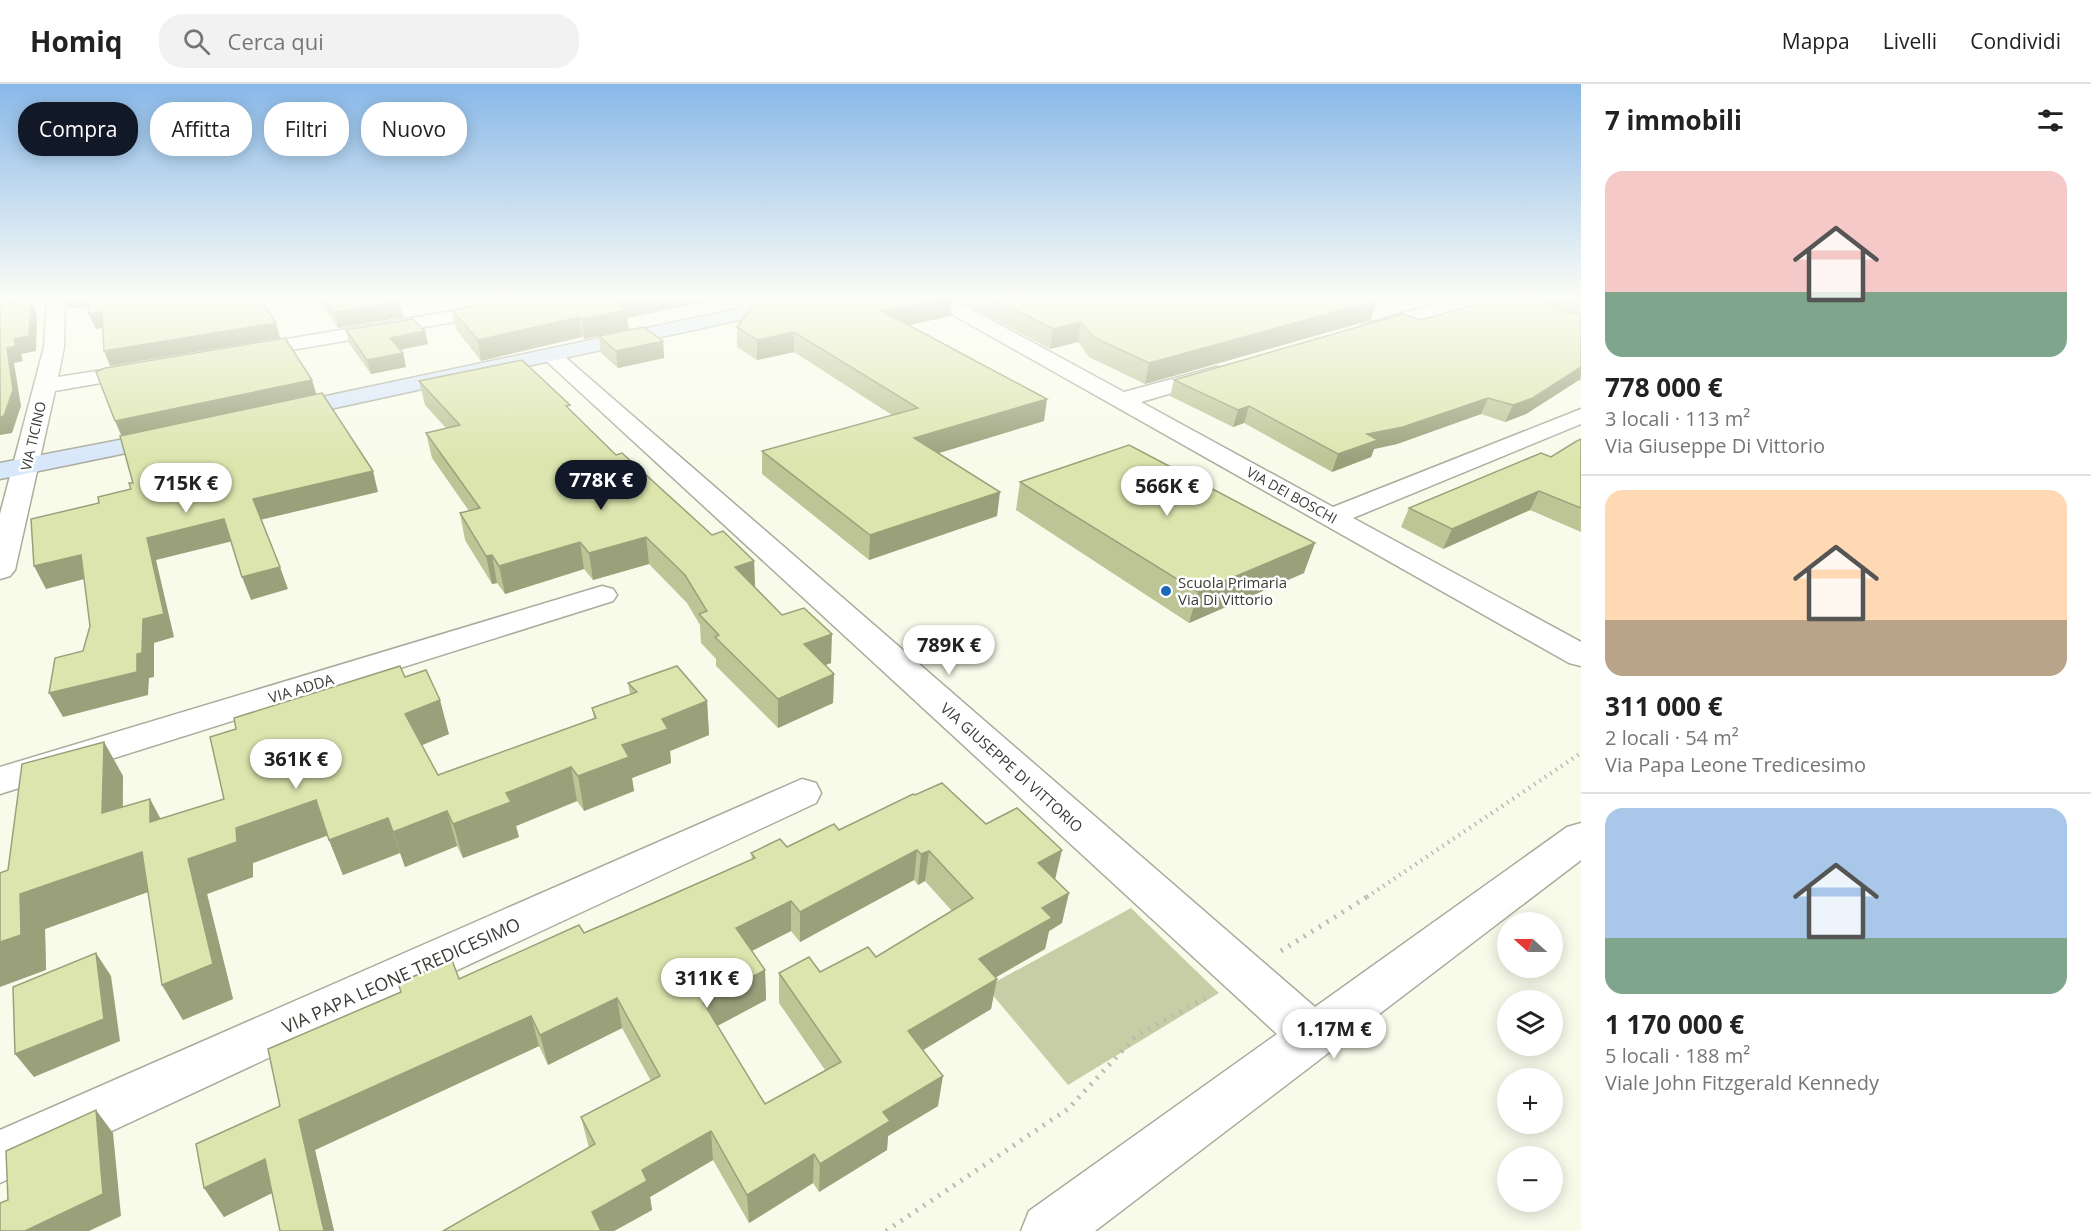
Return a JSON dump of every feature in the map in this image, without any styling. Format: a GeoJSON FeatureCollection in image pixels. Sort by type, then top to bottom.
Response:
{"type":"FeatureCollection","features":[{"type":"Feature","properties":{"kind":"street","name":"VIA TICINO"},"geometry":{"type":"LineString","coordinates":[[0,570],[27,467],[52,354]]}},
{"type":"Feature","properties":{"kind":"street"},"geometry":{"type":"LineString","coordinates":[[220,357],[240,354]]}},
{"type":"Feature","properties":{"kind":"street"},"geometry":{"type":"LineString","coordinates":[[260,417],[551,354]]}},
{"type":"Feature","properties":{"kind":"street","name":"VIA GIUSEPPE DI VITTORIO"},"geometry":{"type":"LineString","coordinates":[[551,354],[1312,1035]]}},
{"type":"Feature","properties":{"kind":"street","name":"VIA DEI BOSCHI"},"geometry":{"type":"LineString","coordinates":[[1038,354],[1581,656]]}},
{"type":"Feature","properties":{"kind":"street"},"geometry":{"type":"LineString","coordinates":[[45,386],[162,366]]}},
{"type":"Feature","properties":{"kind":"street"},"geometry":{"type":"LineString","coordinates":[[1122,400],[1234,368]]}},
{"type":"Feature","properties":{"kind":"street"},"geometry":{"type":"LineString","coordinates":[[1332,518],[1581,416]]}},
{"type":"Feature","properties":{"kind":"street"},"geometry":{"type":"LineString","coordinates":[[0,471],[190,433]]}},
{"type":"Feature","properties":{"kind":"street","name":"VIA ADDA"},"geometry":{"type":"LineString","coordinates":[[0,781],[602,595]]}},
{"type":"Feature","properties":{"kind":"street","name":"VIA PAPA LEONE TREDICESIMO"},"geometry":{"type":"LineString","coordinates":[[0,1157],[802,792]]}},
{"type":"Feature","properties":{"kind":"street"},"geometry":{"type":"LineString","coordinates":[[1049,1231],[1581,838]]}},
{"type":"Feature","properties":{"kind":"green space"},"geometry":{"type":"Polygon","coordinates":[[[1131,908],[1219,993],[1068,1085],[986,987],[1131,908]]]}},
{"type":"Feature","properties":{"kind":"building"},"geometry":{"type":"Polygon","coordinates":[[[0,354],[8,354],[13,390],[4,416],[0,417],[0,354]]]}},
{"type":"Feature","properties":{"kind":"building"},"geometry":{"type":"Polygon","coordinates":[[[192,354],[295,354],[312,380],[115,421],[96,372],[105,368],[192,354]]]}},
{"type":"Feature","properties":{"kind":"building"},"geometry":{"type":"Polygon","coordinates":[[[362,354],[400,354],[367,360],[362,354]]]}},
{"type":"Feature","properties":{"kind":"building"},"geometry":{"type":"Polygon","coordinates":[[[829,354],[962,354],[1047,399],[914,438],[1000,492],[870,535],[762,451],[918,408],[829,354]]]}},
{"type":"Feature","properties":{"kind":"building"},"geometry":{"type":"Polygon","coordinates":[[[1129,354],[1183,354],[1149,363],[1129,354]]]}},
{"type":"Feature","properties":{"kind":"building"},"geometry":{"type":"Polygon","coordinates":[[[1266,354],[1581,354],[1581,367],[1533,398],[1513,405],[1488,398],[1403,427],[1367,434],[1378,440],[1338,454],[1249,406],[1238,410],[1174,380],[1266,354]]]}},
{"type":"Feature","properties":{"kind":"building"},"geometry":{"type":"Polygon","coordinates":[[[522,360],[570,405],[566,406],[616,455],[622,453],[712,535],[723,531],[754,561],[735,567],[782,615],[804,608],[832,634],[804,644],[834,674],[778,699],[715,637],[719,635],[699,614],[707,611],[685,575],[646,537],[589,553],[580,542],[499,566],[492,555],[486,556],[460,513],[480,508],[426,433],[460,425],[419,381],[522,360]]]}},
{"type":"Feature","properties":{"kind":"building"},"geometry":{"type":"Polygon","coordinates":[[[322,393],[373,471],[253,499],[280,567],[242,577],[224,519],[147,538],[164,614],[143,619],[142,653],[137,654],[137,672],[49,693],[55,658],[83,651],[90,626],[81,555],[34,566],[31,519],[99,503],[98,497],[131,489],[129,483],[133,483],[120,436],[322,393]]]}},
{"type":"Feature","properties":{"kind":"building"},"geometry":{"type":"Polygon","coordinates":[[[1581,439],[1581,508],[1539,491],[1452,529],[1409,508],[1541,453],[1551,457],[1581,439]]]}},
{"type":"Feature","properties":{"kind":"building"},"geometry":{"type":"Polygon","coordinates":[[[1129,445],[1315,543],[1198,592],[1020,482],[1129,445]]]}},
{"type":"Feature","properties":{"kind":"building"},"geometry":{"type":"Polygon","coordinates":[[[400,666],[405,677],[426,670],[440,700],[405,714],[438,775],[596,718],[592,708],[637,692],[628,683],[677,666],[707,701],[662,719],[668,729],[622,745],[629,757],[578,776],[571,767],[506,793],[511,802],[453,824],[447,811],[393,832],[388,818],[329,840],[316,800],[236,828],[237,842],[188,859],[213,964],[162,985],[142,852],[20,894],[21,935],[0,942],[0,873],[8,870],[22,764],[104,742],[102,813],[150,799],[150,822],[224,799],[210,737],[236,729],[234,718],[400,666]]]}},
{"type":"Feature","properties":{"kind":"building"},"geometry":{"type":"Polygon","coordinates":[[[942,783],[986,824],[1017,808],[1062,850],[1038,863],[1069,893],[1042,908],[1052,918],[979,959],[997,979],[908,1031],[943,1076],[883,1112],[890,1121],[820,1164],[814,1154],[747,1195],[711,1131],[642,1170],[647,1181],[592,1212],[601,1231],[443,1231],[595,1144],[581,1117],[660,1076],[617,998],[540,1035],[531,1016],[299,1120],[324,1231],[280,1231],[265,1159],[204,1188],[196,1144],[280,1106],[268,1049],[401,992],[398,983],[452,960],[459,979],[579,925],[584,933],[651,904],[755,858],[751,853],[780,839],[787,847],[834,824],[839,830],[942,783]],[[917,850],[800,912],[791,901],[736,928],[765,970],[703,1002],[765,1104],[841,1062],[779,973],[809,957],[820,972],[868,947],[876,957],[973,898],[929,851],[921,854],[917,850]]]}},
{"type":"Feature","properties":{"kind":"building"},"geometry":{"type":"Polygon","coordinates":[[[96,953],[104,1019],[15,1054],[13,987],[96,953]]]}},
{"type":"Feature","properties":{"kind":"building"},"geometry":{"type":"Polygon","coordinates":[[[96,1110],[103,1194],[25,1231],[0,1231],[0,1203],[8,1200],[6,1151],[96,1110]]]}},
{"type":"Feature","properties":{"kind":"place","name":"Scuola Primaria Via Di Vittorio"},"geometry":{"type":"Point","coordinates":[1166,591]}}]}
